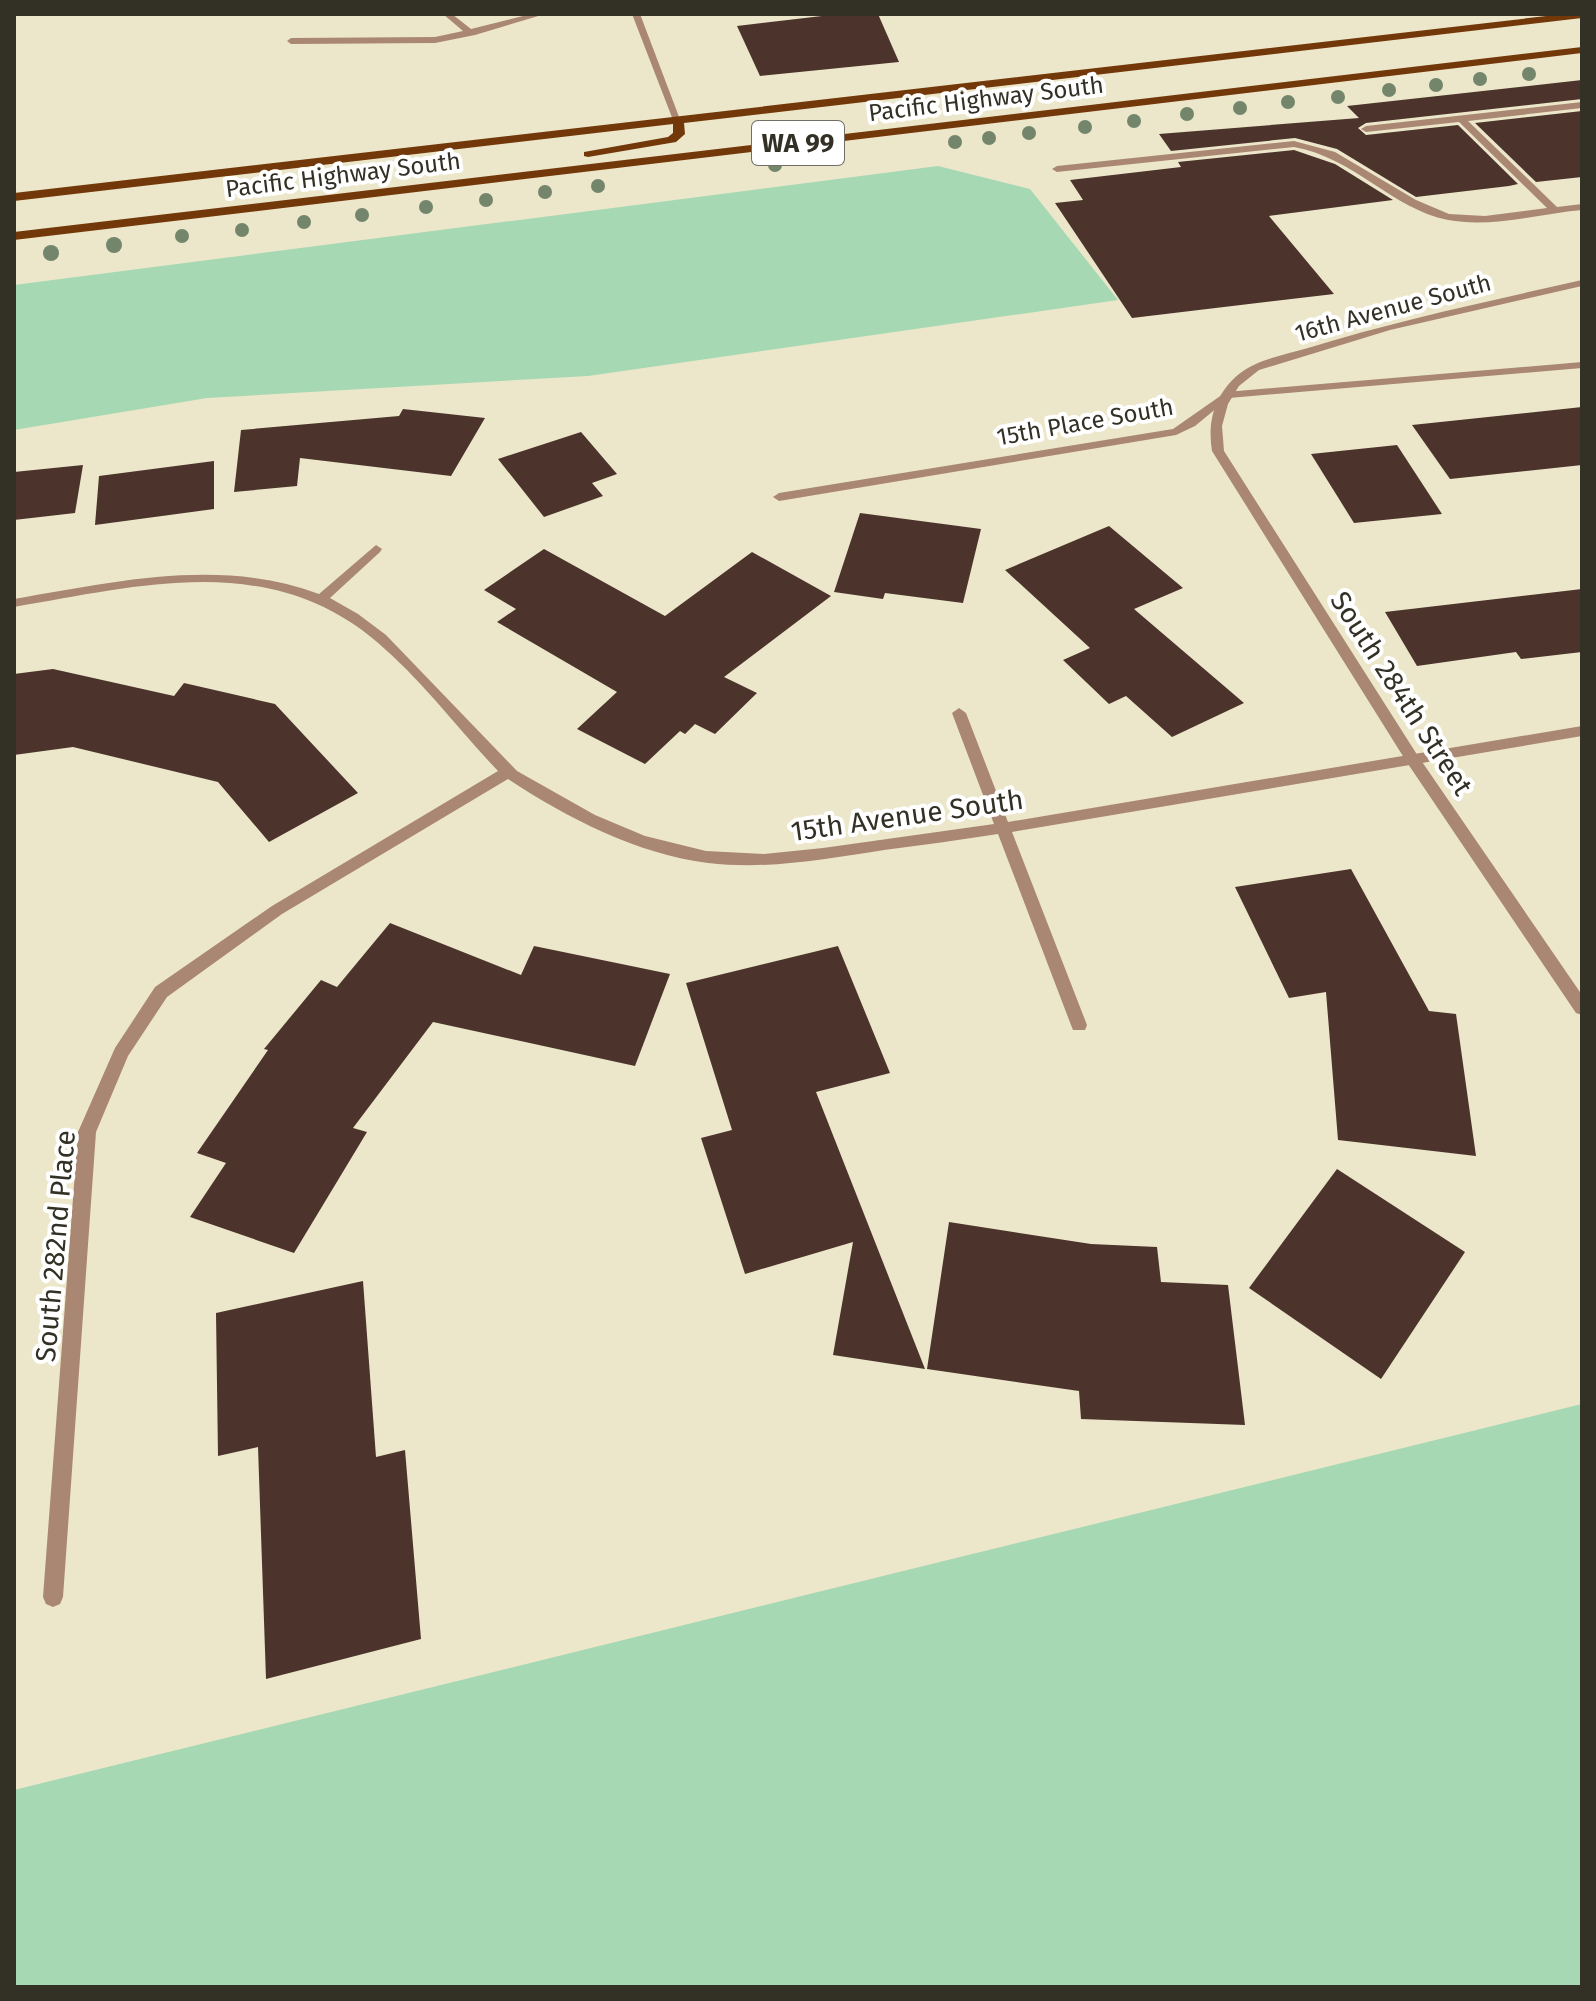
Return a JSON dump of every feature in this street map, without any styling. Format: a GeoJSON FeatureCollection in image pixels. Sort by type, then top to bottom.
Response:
{"type":"FeatureCollection","features":[{"type":"Feature","properties":{"kind":"main road","name":"Pacific Highway South"},"geometry":{"type":"LineString","coordinates":[[14,197],[1582,15]]}},
{"type":"Feature","properties":{"kind":"main road","name":"Pacific Highway South"},"geometry":{"type":"LineString","coordinates":[[14,236],[1582,50]]}},
{"type":"Feature","properties":{"kind":"main road"},"geometry":{"type":"LineString","coordinates":[[416,188],[555,158],[672,140],[679,134],[678,120]]}},
{"type":"Feature","properties":{"kind":"street"},"geometry":{"type":"LineString","coordinates":[[447,14],[472,33]]}},
{"type":"Feature","properties":{"kind":"street"},"geometry":{"type":"LineString","coordinates":[[291,41],[435,40],[541,14]]}},
{"type":"Feature","properties":{"kind":"street"},"geometry":{"type":"LineString","coordinates":[[636,14],[678,120]]}},
{"type":"Feature","properties":{"kind":"street"},"geometry":{"type":"LineString","coordinates":[[1366,129],[1582,105]]}},
{"type":"Feature","properties":{"kind":"street"},"geometry":{"type":"LineString","coordinates":[[1461,119],[1553,208]]}},
{"type":"Feature","properties":{"kind":"street"},"geometry":{"type":"LineString","coordinates":[[1057,169],[1294,144],[1320,147],[1430,212],[1455,218],[1485,218],[1582,207]]}},
{"type":"Feature","properties":{"kind":"street","name":"16th Avenue South"},"geometry":{"type":"LineString","coordinates":[[1226,395],[1239,378],[1274,361],[1401,324],[1582,283]]}},
{"type":"Feature","properties":{"kind":"street"},"geometry":{"type":"LineString","coordinates":[[1226,395],[1582,365]]}},
{"type":"Feature","properties":{"kind":"street","name":"15th Place South"},"geometry":{"type":"LineString","coordinates":[[779,497],[1176,432],[1191,424],[1226,395]]}},
{"type":"Feature","properties":{"kind":"street","name":"South 284th Street"},"geometry":{"type":"LineString","coordinates":[[1226,395],[1212,430],[1218,451],[1411,757],[1582,1008]]}},
{"type":"Feature","properties":{"kind":"street"},"geometry":{"type":"LineString","coordinates":[[321,599],[376,549]]}},
{"type":"Feature","properties":{"kind":"street","name":"15th Avenue South"},"geometry":{"type":"LineString","coordinates":[[14,603],[154,582],[219,579],[272,583],[321,599],[354,616],[385,640],[508,772],[598,826],[679,852],[750,861],[1004,830],[1411,757],[1582,731]]}},
{"type":"Feature","properties":{"kind":"street"},"geometry":{"type":"LineString","coordinates":[[959,713],[1079,1025]]}},
{"type":"Feature","properties":{"kind":"street","name":"South 282nd Place"},"geometry":{"type":"LineString","coordinates":[[53,1597],[87,1132],[121,1053],[161,992],[277,910],[508,772]]}},
{"type":"Feature","properties":{"kind":"green space"},"geometry":{"type":"Polygon","coordinates":[[[938,166],[1030,189],[1118,300],[588,376],[207,398],[14,430],[14,285],[938,166]]]}},
{"type":"Feature","properties":{"kind":"green space"},"geometry":{"type":"Polygon","coordinates":[[[1582,1404],[1582,1987],[14,1987],[14,1790],[1582,1404]]]}},
{"type":"Feature","properties":{"kind":"building"},"geometry":{"type":"Polygon","coordinates":[[[839,14],[878,14],[899,62],[760,76],[737,26],[839,14]]]}},
{"type":"Feature","properties":{"kind":"building"},"geometry":{"type":"Polygon","coordinates":[[[1582,80],[1582,99],[1366,123],[1358,128],[1366,135],[1458,125],[1518,184],[1509,186],[1416,197],[1337,149],[1295,138],[1171,151],[1159,134],[1359,118],[1347,106],[1582,80]]]}},
{"type":"Feature","properties":{"kind":"building"},"geometry":{"type":"Polygon","coordinates":[[[1582,111],[1582,177],[1536,182],[1475,123],[1582,111]]]}},
{"type":"Feature","properties":{"kind":"building"},"geometry":{"type":"Polygon","coordinates":[[[1294,150],[1335,164],[1393,200],[1269,216],[1334,294],[1132,318],[1055,203],[1083,200],[1070,180],[1181,167],[1178,162],[1294,150]]]}},
{"type":"Feature","properties":{"kind":"building"},"geometry":{"type":"Polygon","coordinates":[[[1582,407],[1582,465],[1450,479],[1412,425],[1582,407]]]}},
{"type":"Feature","properties":{"kind":"building"},"geometry":{"type":"Polygon","coordinates":[[[403,409],[485,418],[451,476],[300,458],[297,486],[234,492],[241,430],[399,416],[403,409]]]}},
{"type":"Feature","properties":{"kind":"building"},"geometry":{"type":"Polygon","coordinates":[[[581,432],[617,474],[592,483],[603,496],[544,517],[498,459],[581,432]]]}},
{"type":"Feature","properties":{"kind":"building"},"geometry":{"type":"Polygon","coordinates":[[[1397,445],[1442,514],[1354,523],[1311,454],[1397,445]]]}},
{"type":"Feature","properties":{"kind":"building"},"geometry":{"type":"Polygon","coordinates":[[[214,461],[214,509],[95,525],[99,476],[214,461]]]}},
{"type":"Feature","properties":{"kind":"building"},"geometry":{"type":"Polygon","coordinates":[[[83,465],[75,513],[14,520],[14,472],[83,465]]]}},
{"type":"Feature","properties":{"kind":"building"},"geometry":{"type":"Polygon","coordinates":[[[860,513],[981,529],[963,603],[885,593],[883,599],[834,592],[860,513]]]}},
{"type":"Feature","properties":{"kind":"building"},"geometry":{"type":"Polygon","coordinates":[[[1109,526],[1183,588],[1134,609],[1244,703],[1172,737],[1126,696],[1109,704],[1063,660],[1090,648],[1005,570],[1109,526]]]}},
{"type":"Feature","properties":{"kind":"building"},"geometry":{"type":"Polygon","coordinates":[[[544,549],[665,616],[752,552],[831,596],[724,677],[757,693],[715,734],[695,724],[685,734],[680,731],[645,764],[577,729],[617,692],[497,622],[516,609],[484,590],[544,549]]]}},
{"type":"Feature","properties":{"kind":"building"},"geometry":{"type":"Polygon","coordinates":[[[1582,589],[1582,652],[1521,659],[1516,652],[1417,666],[1385,612],[1582,589]]]}},
{"type":"Feature","properties":{"kind":"building"},"geometry":{"type":"Polygon","coordinates":[[[53,669],[174,696],[184,683],[275,704],[358,793],[269,842],[218,782],[73,747],[14,755],[14,674],[53,669]]]}},
{"type":"Feature","properties":{"kind":"building"},"geometry":{"type":"Polygon","coordinates":[[[1351,869],[1429,1011],[1456,1014],[1476,1156],[1338,1140],[1326,992],[1289,998],[1235,887],[1351,869]]]}},
{"type":"Feature","properties":{"kind":"building"},"geometry":{"type":"Polygon","coordinates":[[[390,923],[521,975],[534,946],[670,974],[635,1066],[433,1022],[353,1128],[367,1132],[294,1253],[190,1217],[226,1163],[197,1153],[268,1050],[264,1049],[321,980],[337,987],[390,923]]]}},
{"type":"Feature","properties":{"kind":"building"},"geometry":{"type":"Polygon","coordinates":[[[838,946],[890,1073],[816,1092],[925,1369],[833,1355],[853,1242],[745,1274],[701,1138],[732,1130],[686,983],[838,946]]]}},
{"type":"Feature","properties":{"kind":"building"},"geometry":{"type":"Polygon","coordinates":[[[1337,1169],[1465,1252],[1381,1379],[1249,1288],[1337,1169]]]}},
{"type":"Feature","properties":{"kind":"building"},"geometry":{"type":"Polygon","coordinates":[[[949,1222],[1091,1244],[1157,1247],[1161,1282],[1228,1285],[1245,1425],[1081,1419],[1079,1391],[927,1369],[949,1222]]]}},
{"type":"Feature","properties":{"kind":"building"},"geometry":{"type":"Polygon","coordinates":[[[363,1281],[376,1457],[405,1450],[421,1639],[266,1679],[258,1447],[218,1456],[216,1313],[363,1281]]]}}]}
